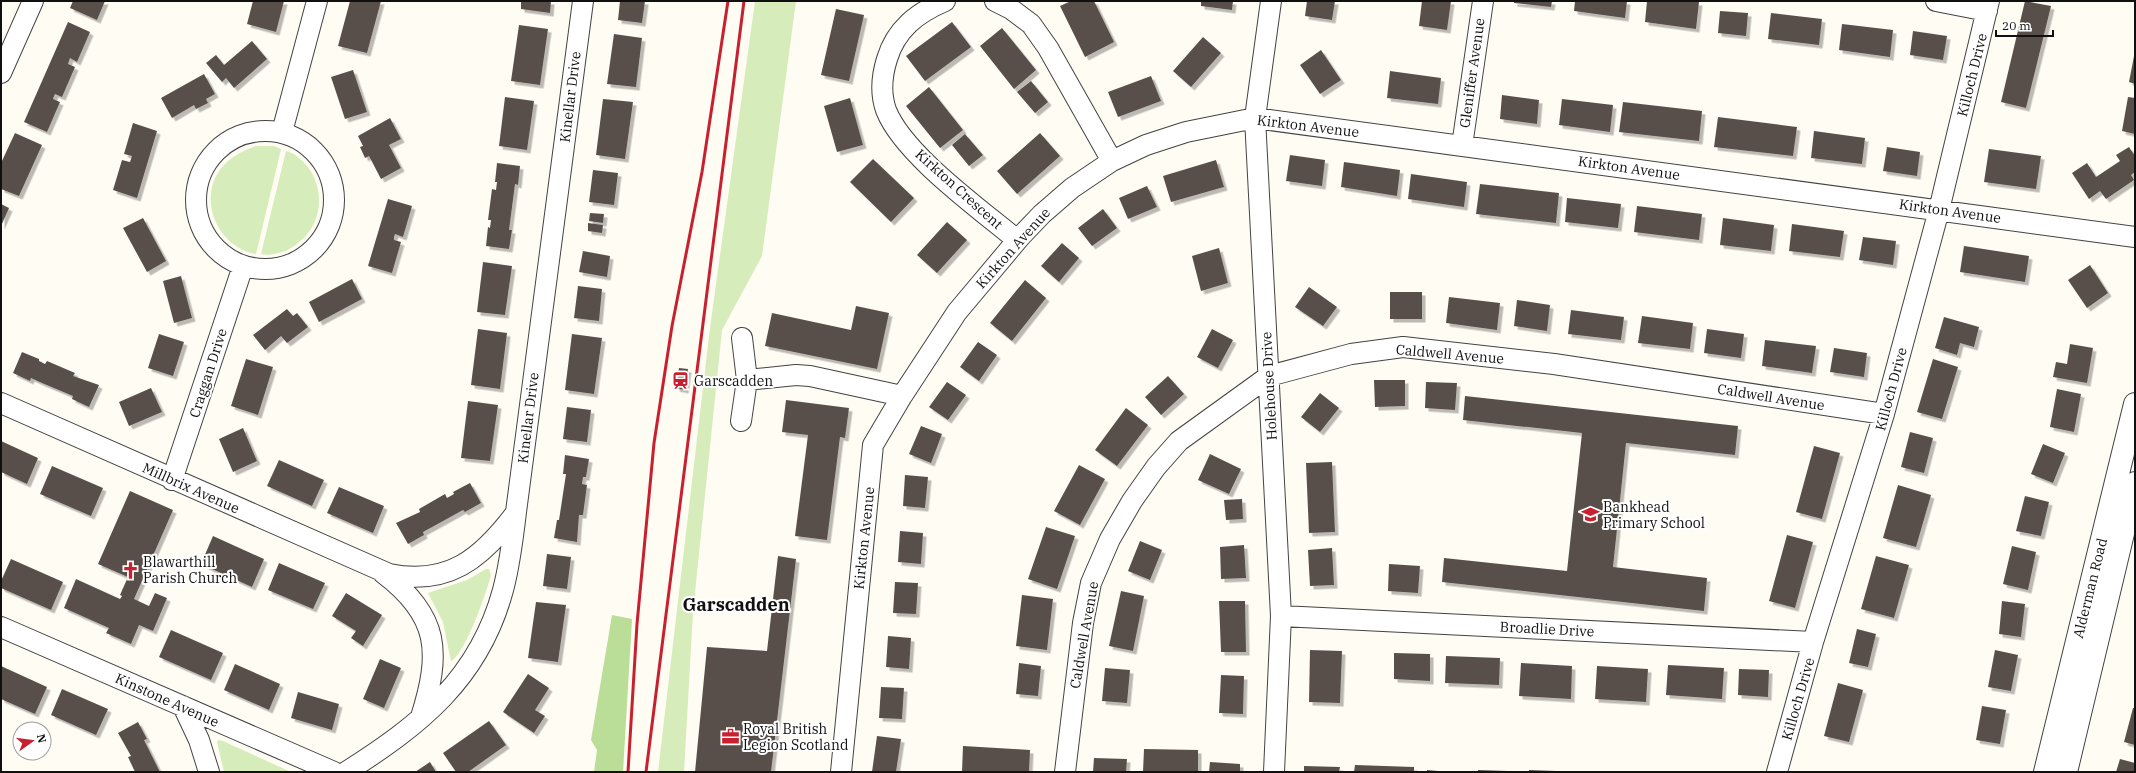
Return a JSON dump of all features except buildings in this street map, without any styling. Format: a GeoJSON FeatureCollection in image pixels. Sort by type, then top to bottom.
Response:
{"type":"FeatureCollection","features":[{"type":"Feature","properties":{"kind":"street"},"geometry":{"type":"LineString","coordinates":[[1,73],[34,1]]}},
{"type":"Feature","properties":{"kind":"street"},"geometry":{"type":"LineString","coordinates":[[282,132],[317,1]]}},
{"type":"Feature","properties":{"kind":"street","name":"Kinellar Drive"},"geometry":{"type":"LineString","coordinates":[[346,772],[399,738],[420,720],[449,691],[465,671],[492,623],[507,576],[583,1]]}},
{"type":"Feature","properties":{"kind":"street","name":"Kirkton Crescent"},"geometry":{"type":"LineString","coordinates":[[945,1],[926,9],[907,23],[890,48],[882,84],[886,110],[901,135],[925,163],[1017,240]]}},
{"type":"Feature","properties":{"kind":"street"},"geometry":{"type":"LineString","coordinates":[[995,1],[1011,9],[1031,24],[1048,48],[1112,161]]}},
{"type":"Feature","properties":{"kind":"street","name":"Holehouse Drive"},"geometry":{"type":"LineString","coordinates":[[1271,1],[1255,118],[1281,616],[1274,772]]}},
{"type":"Feature","properties":{"kind":"street","name":"Gleniffer Avenue"},"geometry":{"type":"LineString","coordinates":[[1462,146],[1483,1]]}},
{"type":"Feature","properties":{"kind":"street"},"geometry":{"type":"LineString","coordinates":[[1936,1],[1988,6]]}},
{"type":"Feature","properties":{"kind":"street","name":"Killoch Drive"},"geometry":{"type":"LineString","coordinates":[[1777,772],[1814,642],[1884,414],[1939,210],[1988,6]]}},
{"type":"Feature","properties":{"kind":"street","name":"Kirkton Avenue"},"geometry":{"type":"LineString","coordinates":[[842,772],[873,445],[902,396],[957,312],[1017,240],[1042,214],[1072,188],[1112,161],[1146,145],[1186,132],[1255,118],[2135,237]]}},
{"type":"Feature","properties":{"kind":"street"},"geometry":{"type":"LineString","coordinates":[[263,130],[282,132],[299,139],[314,150],[326,165],[333,182],[335,201],[332,219],[325,236],[313,251],[298,261],[280,268],[268,269],[243,266],[226,257],[212,244],[202,228],[196,209],[197,190],[202,171],[212,155],[226,142],[238,136],[263,130]]}},
{"type":"Feature","properties":{"kind":"street","name":"Craggan Drive"},"geometry":{"type":"LineString","coordinates":[[172,480],[243,266]]}},
{"type":"Feature","properties":{"kind":"street"},"geometry":{"type":"LineString","coordinates":[[741,421],[747,380],[742,338]]}},
{"type":"Feature","properties":{"kind":"street","name":"Caldwell Avenue"},"geometry":{"type":"LineString","coordinates":[[1065,772],[1083,623],[1091,583],[1110,539],[1132,500],[1156,467],[1179,441],[1269,376],[1351,354],[1403,347],[1554,364],[1884,414]]}},
{"type":"Feature","properties":{"kind":"street"},"geometry":{"type":"LineString","coordinates":[[747,380],[796,375],[810,376],[902,396]]}},
{"type":"Feature","properties":{"kind":"street","name":"Millbrix Avenue"},"geometry":{"type":"LineString","coordinates":[[1,403],[381,572],[397,576],[416,577],[434,575],[456,568],[473,559],[490,545],[516,512]]}},
{"type":"Feature","properties":{"kind":"street","name":"Alderman Road"},"geometry":{"type":"LineString","coordinates":[[2045,772],[2135,404]]}},
{"type":"Feature","properties":{"kind":"street","name":"Alderman Road"},"geometry":{"type":"LineString","coordinates":[[2066,772],[2135,483]]}},
{"type":"Feature","properties":{"kind":"street","name":"Millbrix Avenue"},"geometry":{"type":"LineString","coordinates":[[381,572],[410,597],[420,611],[430,633],[433,646],[433,669],[420,720]]}},
{"type":"Feature","properties":{"kind":"street","name":"Broadlie Drive"},"geometry":{"type":"LineString","coordinates":[[1281,616],[1814,642]]}},
{"type":"Feature","properties":{"kind":"street","name":"Kinstone Avenue"},"geometry":{"type":"LineString","coordinates":[[1,627],[334,772]]}},
{"type":"Feature","properties":{"kind":"street"},"geometry":{"type":"LineString","coordinates":[[183,706],[200,740],[209,772]]}},
{"type":"Feature","properties":{"kind":"green space"},"geometry":{"type":"Polygon","coordinates":[[[755,1],[796,1],[762,256],[722,330],[693,612],[684,772],[658,772],[710,328],[755,1]]]}},
{"type":"Feature","properties":{"kind":"green space"},"geometry":{"type":"Polygon","coordinates":[[[256,146],[274,146],[281,149],[256,254],[242,249],[230,241],[220,230],[214,217],[211,202],[212,188],[217,174],[227,162],[244,151],[256,146]]]}},
{"type":"Feature","properties":{"kind":"green space"},"geometry":{"type":"Polygon","coordinates":[[[286,151],[301,159],[308,167],[314,178],[318,189],[318,212],[309,232],[301,241],[280,253],[269,255],[261,254],[286,151]]]}},
{"type":"Feature","properties":{"kind":"green space"},"geometry":{"type":"Polygon","coordinates":[[[486,569],[489,569],[491,575],[475,622],[463,647],[457,656],[451,661],[443,622],[428,593],[467,580],[486,569]]]}},
{"type":"Feature","properties":{"kind":"green space"},"geometry":{"type":"Polygon","coordinates":[[[612,615],[632,619],[623,772],[594,772],[597,750],[591,740],[612,615]]]}},
{"type":"Feature","properties":{"kind":"green space"},"geometry":{"type":"Polygon","coordinates":[[[218,740],[291,772],[224,772],[217,742],[218,740]]]}},
{"type":"Feature","properties":{"kind":"railway"},"geometry":{"type":"LineString","coordinates":[[628,772],[637,624],[654,443],[672,326],[702,172],[728,1]]}},
{"type":"Feature","properties":{"kind":"railway"},"geometry":{"type":"LineString","coordinates":[[646,772],[744,1]]}},
{"type":"Feature","properties":{"kind":"place","name":"Garscadden"},"geometry":{"type":"Point","coordinates":[681,381]}},
{"type":"Feature","properties":{"kind":"place","name":"Bankhead Primary School"},"geometry":{"type":"Point","coordinates":[1590,515]}},
{"type":"Feature","properties":{"kind":"place","name":"Blawarthill Parish Church"},"geometry":{"type":"Point","coordinates":[130,570]}},
{"type":"Feature","properties":{"kind":"place","name":"Royal British Legion Scotland"},"geometry":{"type":"Point","coordinates":[730,737]}},
{"type":"Feature","properties":{"kind":"district","name":"Garscadden"},"geometry":{"type":"Point","coordinates":[736,604]}}]}
